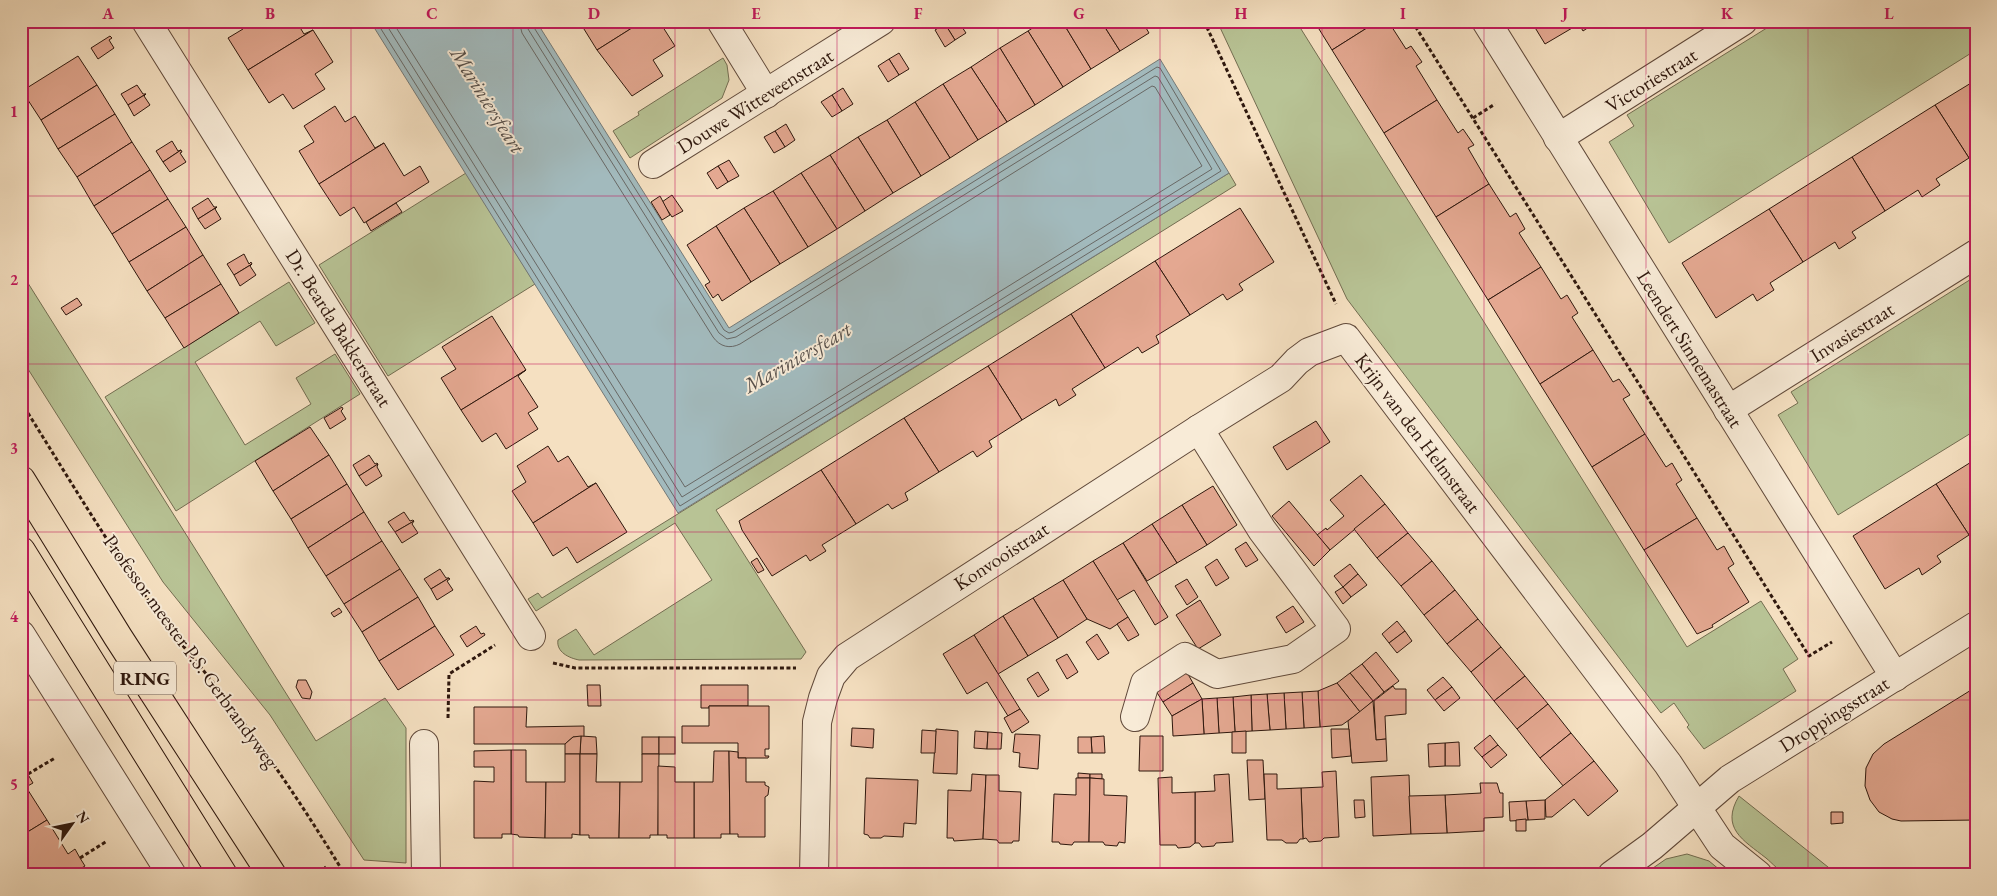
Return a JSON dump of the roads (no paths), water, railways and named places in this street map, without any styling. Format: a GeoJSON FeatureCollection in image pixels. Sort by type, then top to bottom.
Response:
{"type":"FeatureCollection","features":[{"type":"Feature","properties":{"kind":"main road","name":"RING"},"geometry":{"type":"LineString","coordinates":[[21,480],[118,637],[272,875]]}},
{"type":"Feature","properties":{"kind":"main road","name":"RING"},"geometry":{"type":"LineString","coordinates":[[21,551],[222,875]]}},
{"type":"Feature","properties":{"kind":"street","name":"Dr. Bearda Bakkerstraat"},"geometry":{"type":"LineString","coordinates":[[146,21],[528,631]]}},
{"type":"Feature","properties":{"kind":"street"},"geometry":{"type":"LineString","coordinates":[[721,21],[766,94]]}},
{"type":"Feature","properties":{"kind":"street","name":"Douwe Witteveenstraat"},"geometry":{"type":"LineString","coordinates":[[653,164],[881,21]]}},
{"type":"Feature","properties":{"kind":"street","name":"Leendert Sinnemastraat"},"geometry":{"type":"LineString","coordinates":[[1486,21],[1895,676]]}},
{"type":"Feature","properties":{"kind":"street","name":"Victoriestraat"},"geometry":{"type":"LineString","coordinates":[[1558,138],[1743,21]]}},
{"type":"Feature","properties":{"kind":"street","name":"Invasiestraat"},"geometry":{"type":"LineString","coordinates":[[1728,410],[1976,254]]}},
{"type":"Feature","properties":{"kind":"street","name":"Konvooistraat"},"geometry":{"type":"LineString","coordinates":[[814,875],[817,722],[831,676],[847,657],[869,641],[1281,378],[1296,361],[1309,352],[1346,338]]}},
{"type":"Feature","properties":{"kind":"street","name":"Krijn van den Helmstraat"},"geometry":{"type":"LineString","coordinates":[[1346,338],[1668,764],[1722,846],[1758,875]]}},
{"type":"Feature","properties":{"kind":"street"},"geometry":{"type":"LineString","coordinates":[[1135,717],[1145,684],[1186,657],[1217,674],[1293,659],[1336,629],[1262,530],[1199,429]]}},
{"type":"Feature","properties":{"kind":"street","name":"Droppingsstraat"},"geometry":{"type":"LineString","coordinates":[[1612,875],[1652,846],[1730,779],[1976,626]]}},
{"type":"Feature","properties":{"kind":"street"},"geometry":{"type":"LineString","coordinates":[[21,635],[172,875]]}},
{"type":"Feature","properties":{"kind":"street"},"geometry":{"type":"LineString","coordinates":[[424,744],[426,875]]}},
{"type":"Feature","properties":{"kind":"water","name":"Mariniersfeart"},"geometry":{"type":"Polygon","coordinates":[[[370,21],[536,21],[729,328],[1160,59],[1229,173],[678,513],[370,21]]]}}]}
